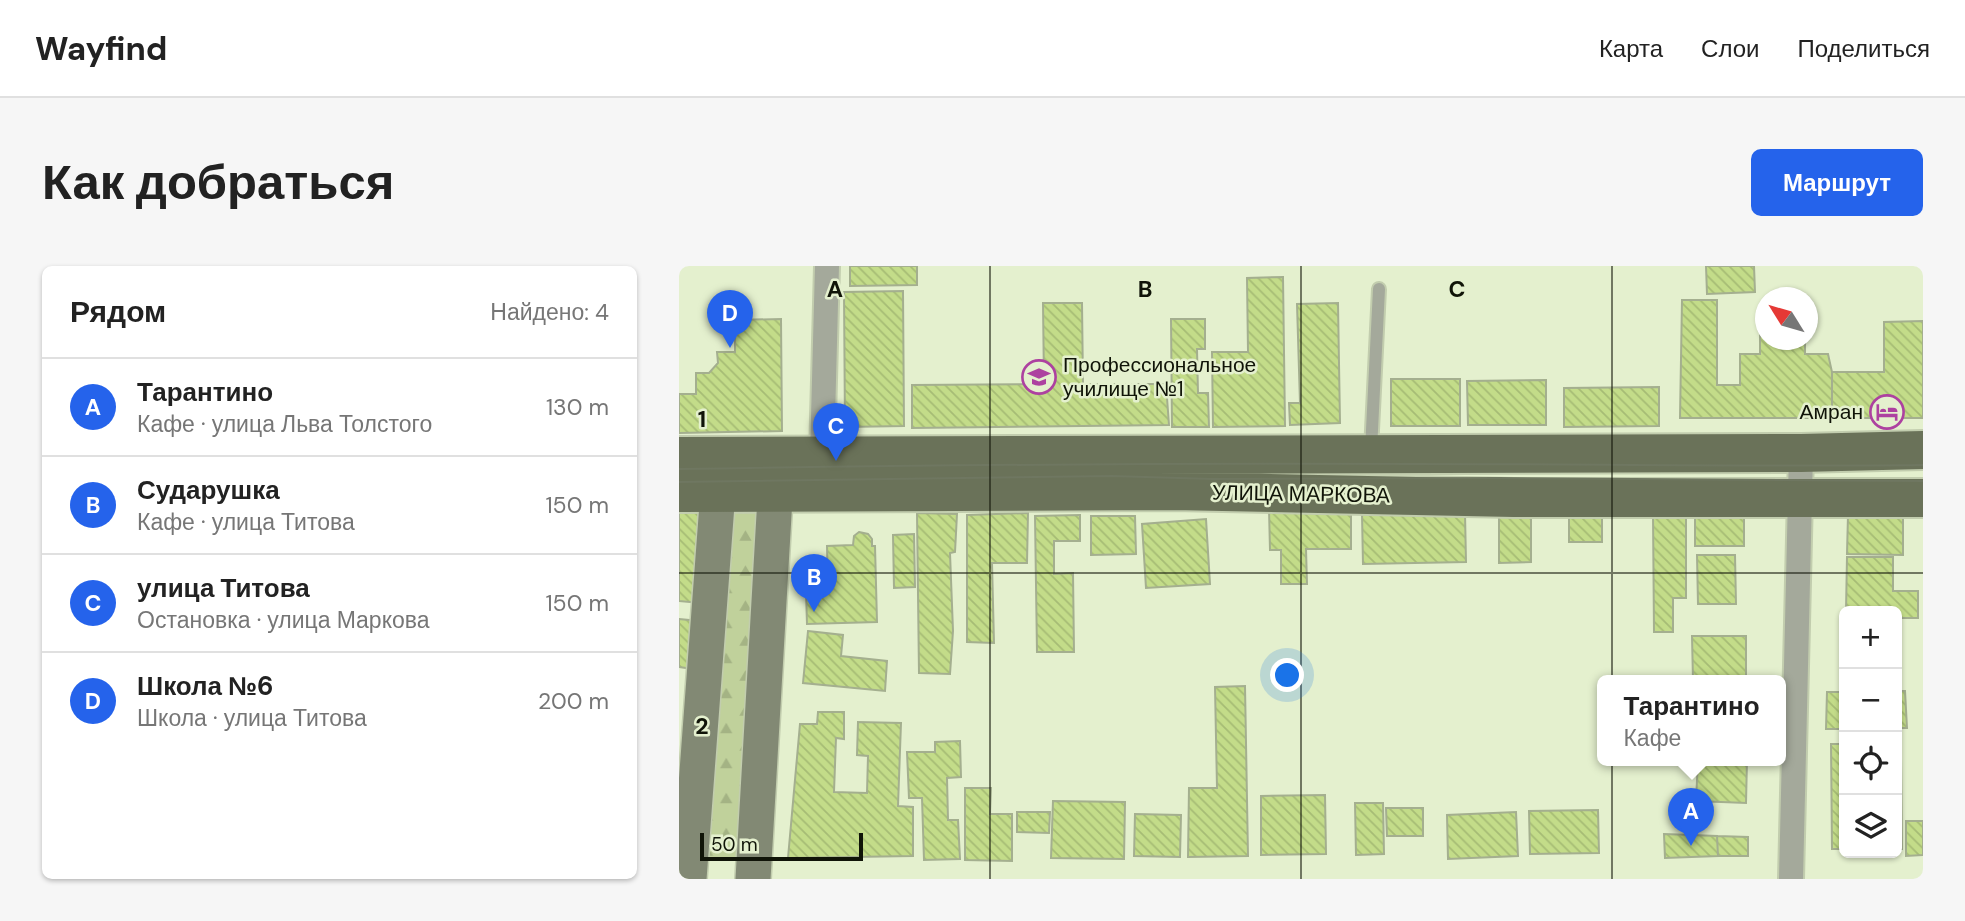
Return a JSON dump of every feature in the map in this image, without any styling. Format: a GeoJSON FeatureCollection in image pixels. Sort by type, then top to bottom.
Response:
{"type":"FeatureCollection","features":[{"type":"Feature","properties":{"kind":"main road","name":"УЛИЦА МАРКОВА"},"geometry":{"type":"LineString","coordinates":[[679,493],[719,474],[778,456],[1801,453],[1923,450]]}},
{"type":"Feature","properties":{"kind":"main road","name":"УЛИЦА МАРКОВА"},"geometry":{"type":"LineString","coordinates":[[679,456],[775,494],[1174,492],[1528,498],[1923,498]]}},
{"type":"Feature","properties":{"kind":"street"},"geometry":{"type":"LineString","coordinates":[[822,456],[827,266]]}},
{"type":"Feature","properties":{"kind":"street"},"geometry":{"type":"LineString","coordinates":[[1791,879],[1801,453]]}},
{"type":"Feature","properties":{"kind":"street"},"geometry":{"type":"LineString","coordinates":[[753,879],[778,456]]}},
{"type":"Feature","properties":{"kind":"street"},"geometry":{"type":"LineString","coordinates":[[689,879],[719,474]]}},
{"type":"Feature","properties":{"kind":"lane"},"geometry":{"type":"LineString","coordinates":[[1371,454],[1379,289]]}},
{"type":"Feature","properties":{"kind":"green space"},"geometry":{"type":"Polygon","coordinates":[[[730,505],[768,505],[742,860],[705,859],[730,505]]]}},
{"type":"Feature","properties":{"kind":"building"},"geometry":{"type":"Polygon","coordinates":[[[850,266],[917,266],[917,285],[850,286],[850,266]]]}},
{"type":"Feature","properties":{"kind":"building"},"geometry":{"type":"Polygon","coordinates":[[[1706,266],[1754,266],[1755,292],[1707,294],[1706,266]]]}},
{"type":"Feature","properties":{"kind":"building"},"geometry":{"type":"Polygon","coordinates":[[[1283,277],[1285,426],[1213,427],[1212,352],[1248,352],[1247,278],[1283,277]]]}},
{"type":"Feature","properties":{"kind":"building"},"geometry":{"type":"Polygon","coordinates":[[[903,291],[904,426],[845,427],[844,292],[903,291]]]}},
{"type":"Feature","properties":{"kind":"building"},"geometry":{"type":"Polygon","coordinates":[[[1682,300],[1717,300],[1717,385],[1740,385],[1740,354],[1760,354],[1760,350],[1805,350],[1805,354],[1828,354],[1832,372],[1832,418],[1680,418],[1682,300]]]}},
{"type":"Feature","properties":{"kind":"building"},"geometry":{"type":"Polygon","coordinates":[[[1043,303],[1082,303],[1083,384],[1166,384],[1169,425],[912,428],[912,385],[1044,384],[1043,303]]]}},
{"type":"Feature","properties":{"kind":"building"},"geometry":{"type":"Polygon","coordinates":[[[1338,303],[1340,423],[1290,425],[1289,403],[1300,403],[1297,304],[1338,303]]]}},
{"type":"Feature","properties":{"kind":"building"},"geometry":{"type":"Polygon","coordinates":[[[781,319],[782,431],[679,433],[679,394],[696,394],[696,373],[709,373],[718,363],[717,352],[735,352],[735,320],[781,319]]]}},
{"type":"Feature","properties":{"kind":"building"},"geometry":{"type":"Polygon","coordinates":[[[1171,319],[1205,319],[1205,349],[1197,349],[1198,393],[1208,393],[1209,427],[1172,427],[1171,319]]]}},
{"type":"Feature","properties":{"kind":"building"},"geometry":{"type":"Polygon","coordinates":[[[1923,321],[1923,418],[1832,418],[1832,372],[1884,372],[1884,322],[1923,321]]]}},
{"type":"Feature","properties":{"kind":"building"},"geometry":{"type":"Polygon","coordinates":[[[1391,379],[1460,379],[1460,426],[1391,426],[1391,379]]]}},
{"type":"Feature","properties":{"kind":"building"},"geometry":{"type":"Polygon","coordinates":[[[1546,380],[1546,425],[1468,425],[1467,381],[1546,380]]]}},
{"type":"Feature","properties":{"kind":"building"},"geometry":{"type":"Polygon","coordinates":[[[1659,387],[1659,426],[1564,427],[1564,388],[1659,387]]]}},
{"type":"Feature","properties":{"kind":"building"},"geometry":{"type":"Polygon","coordinates":[[[679,507],[708,509],[700,603],[679,601],[679,507]]]}},
{"type":"Feature","properties":{"kind":"building"},"geometry":{"type":"Polygon","coordinates":[[[1269,509],[1351,509],[1351,549],[1306,549],[1307,584],[1281,584],[1281,550],[1270,550],[1269,509]]]}},
{"type":"Feature","properties":{"kind":"building"},"geometry":{"type":"Polygon","coordinates":[[[1569,512],[1602,512],[1602,542],[1569,542],[1569,512]]]}},
{"type":"Feature","properties":{"kind":"building"},"geometry":{"type":"Polygon","coordinates":[[[917,513],[957,514],[955,552],[950,553],[953,631],[950,674],[919,673],[917,513]]]}},
{"type":"Feature","properties":{"kind":"building"},"geometry":{"type":"Polygon","coordinates":[[[1028,513],[1027,563],[992,563],[994,643],[967,642],[967,515],[1028,513]]]}},
{"type":"Feature","properties":{"kind":"building"},"geometry":{"type":"Polygon","coordinates":[[[1465,513],[1466,562],[1363,564],[1362,514],[1465,513]]]}},
{"type":"Feature","properties":{"kind":"building"},"geometry":{"type":"Polygon","coordinates":[[[1744,513],[1744,546],[1695,546],[1695,514],[1744,513]]]}},
{"type":"Feature","properties":{"kind":"building"},"geometry":{"type":"Polygon","coordinates":[[[1499,514],[1531,514],[1531,562],[1499,563],[1499,514]]]}},
{"type":"Feature","properties":{"kind":"building"},"geometry":{"type":"Polygon","coordinates":[[[1653,514],[1686,514],[1686,598],[1673,598],[1673,632],[1654,632],[1653,514]]]}},
{"type":"Feature","properties":{"kind":"building"},"geometry":{"type":"Polygon","coordinates":[[[1080,515],[1080,541],[1054,541],[1054,574],[1073,573],[1074,652],[1037,652],[1035,516],[1080,515]]]}},
{"type":"Feature","properties":{"kind":"building"},"geometry":{"type":"Polygon","coordinates":[[[1848,515],[1903,516],[1903,555],[1847,554],[1848,515]]]}},
{"type":"Feature","properties":{"kind":"building"},"geometry":{"type":"Polygon","coordinates":[[[1091,516],[1135,516],[1136,554],[1091,555],[1091,516]]]}},
{"type":"Feature","properties":{"kind":"building"},"geometry":{"type":"Polygon","coordinates":[[[1206,519],[1210,584],[1146,588],[1142,524],[1206,519]]]}},
{"type":"Feature","properties":{"kind":"building"},"geometry":{"type":"Polygon","coordinates":[[[859,532],[868,534],[872,539],[872,546],[875,546],[877,622],[807,624],[806,591],[828,590],[827,546],[853,545],[854,536],[859,532]]]}},
{"type":"Feature","properties":{"kind":"building"},"geometry":{"type":"Polygon","coordinates":[[[914,534],[915,587],[894,588],[893,535],[914,534]]]}},
{"type":"Feature","properties":{"kind":"building"},"geometry":{"type":"Polygon","coordinates":[[[1697,555],[1735,555],[1736,604],[1698,604],[1697,555]]]}},
{"type":"Feature","properties":{"kind":"building"},"geometry":{"type":"Polygon","coordinates":[[[1847,557],[1893,557],[1893,591],[1918,591],[1918,618],[1902,618],[1902,606],[1846,606],[1847,557]]]}},
{"type":"Feature","properties":{"kind":"building"},"geometry":{"type":"Polygon","coordinates":[[[679,619],[699,621],[693,669],[679,667],[679,619]]]}},
{"type":"Feature","properties":{"kind":"building"},"geometry":{"type":"Polygon","coordinates":[[[808,631],[843,635],[841,656],[887,661],[885,691],[803,683],[808,631]]]}},
{"type":"Feature","properties":{"kind":"building"},"geometry":{"type":"Polygon","coordinates":[[[1692,636],[1746,636],[1746,675],[1693,675],[1692,636]]]}},
{"type":"Feature","properties":{"kind":"building"},"geometry":{"type":"Polygon","coordinates":[[[1245,686],[1248,856],[1188,857],[1189,788],[1217,788],[1215,687],[1245,686]]]}},
{"type":"Feature","properties":{"kind":"building"},"geometry":{"type":"Polygon","coordinates":[[[1902,691],[1905,691],[1907,728],[1902,728],[1902,691]]]}},
{"type":"Feature","properties":{"kind":"building"},"geometry":{"type":"Polygon","coordinates":[[[1827,692],[1839,692],[1839,729],[1826,729],[1827,692]]]}},
{"type":"Feature","properties":{"kind":"building"},"geometry":{"type":"Polygon","coordinates":[[[818,712],[844,712],[844,739],[836,738],[834,792],[867,793],[868,756],[857,755],[858,722],[901,723],[898,806],[913,807],[913,856],[788,858],[800,724],[817,724],[818,712]]]}},
{"type":"Feature","properties":{"kind":"building"},"geometry":{"type":"Polygon","coordinates":[[[960,741],[961,777],[947,778],[948,820],[958,820],[960,859],[924,860],[922,798],[909,798],[907,752],[935,752],[935,742],[960,741]]]}},
{"type":"Feature","properties":{"kind":"building"},"geometry":{"type":"Polygon","coordinates":[[[1831,744],[1839,744],[1839,849],[1832,849],[1831,744]]]}},
{"type":"Feature","properties":{"kind":"building"},"geometry":{"type":"Polygon","coordinates":[[[1698,766],[1747,766],[1746,803],[1696,801],[1698,766]]]}},
{"type":"Feature","properties":{"kind":"building"},"geometry":{"type":"Polygon","coordinates":[[[965,788],[991,788],[990,814],[1012,814],[1012,861],[965,860],[965,788]]]}},
{"type":"Feature","properties":{"kind":"building"},"geometry":{"type":"Polygon","coordinates":[[[1325,795],[1326,854],[1261,855],[1261,796],[1325,795]]]}},
{"type":"Feature","properties":{"kind":"building"},"geometry":{"type":"Polygon","coordinates":[[[1053,801],[1125,802],[1124,859],[1051,858],[1053,801]]]}},
{"type":"Feature","properties":{"kind":"building"},"geometry":{"type":"Polygon","coordinates":[[[1355,803],[1383,803],[1384,854],[1356,855],[1355,803]]]}},
{"type":"Feature","properties":{"kind":"building"},"geometry":{"type":"Polygon","coordinates":[[[1386,808],[1423,808],[1423,836],[1387,836],[1386,808]]]}},
{"type":"Feature","properties":{"kind":"building"},"geometry":{"type":"Polygon","coordinates":[[[1598,810],[1599,853],[1530,854],[1529,811],[1598,810]]]}},
{"type":"Feature","properties":{"kind":"building"},"geometry":{"type":"Polygon","coordinates":[[[1017,812],[1050,812],[1049,833],[1017,832],[1017,812]]]}},
{"type":"Feature","properties":{"kind":"building"},"geometry":{"type":"Polygon","coordinates":[[[1516,812],[1518,856],[1448,859],[1447,815],[1516,812]]]}},
{"type":"Feature","properties":{"kind":"building"},"geometry":{"type":"Polygon","coordinates":[[[1135,814],[1181,815],[1180,857],[1134,856],[1135,814]]]}},
{"type":"Feature","properties":{"kind":"building"},"geometry":{"type":"Polygon","coordinates":[[[1906,821],[1923,821],[1923,855],[1906,856],[1906,821]]]}},
{"type":"Feature","properties":{"kind":"building"},"geometry":{"type":"Polygon","coordinates":[[[1664,834],[1717,836],[1718,856],[1665,858],[1664,834]]]}},
{"type":"Feature","properties":{"kind":"building"},"geometry":{"type":"Polygon","coordinates":[[[1717,836],[1748,837],[1748,856],[1718,856],[1717,836]]]}},
{"type":"Feature","properties":{"kind":"tram line"},"geometry":{"type":"LineString","coordinates":[[679,469],[1140,464],[1923,465]]}},
{"type":"Feature","properties":{"kind":"tram line"},"geometry":{"type":"LineString","coordinates":[[679,482],[1112,476],[1212,479],[1923,481]]}},
{"type":"Feature","properties":{"kind":"place","name":"Школа №6"},"geometry":{"type":"Point","coordinates":[730,348]}},
{"type":"Feature","properties":{"kind":"place","name":"Профессиональное училище №1"},"geometry":{"type":"Point","coordinates":[1039,377]}},
{"type":"Feature","properties":{"kind":"place","name":"Амран"},"geometry":{"type":"Point","coordinates":[1887,412]}},
{"type":"Feature","properties":{"kind":"place","name":"улица Титова"},"geometry":{"type":"Point","coordinates":[836,461]}},
{"type":"Feature","properties":{"kind":"place","name":"Сударушка"},"geometry":{"type":"Point","coordinates":[814,612]}},
{"type":"Feature","properties":{"kind":"place","name":"Тарантино"},"geometry":{"type":"Point","coordinates":[1691,846]}}]}
